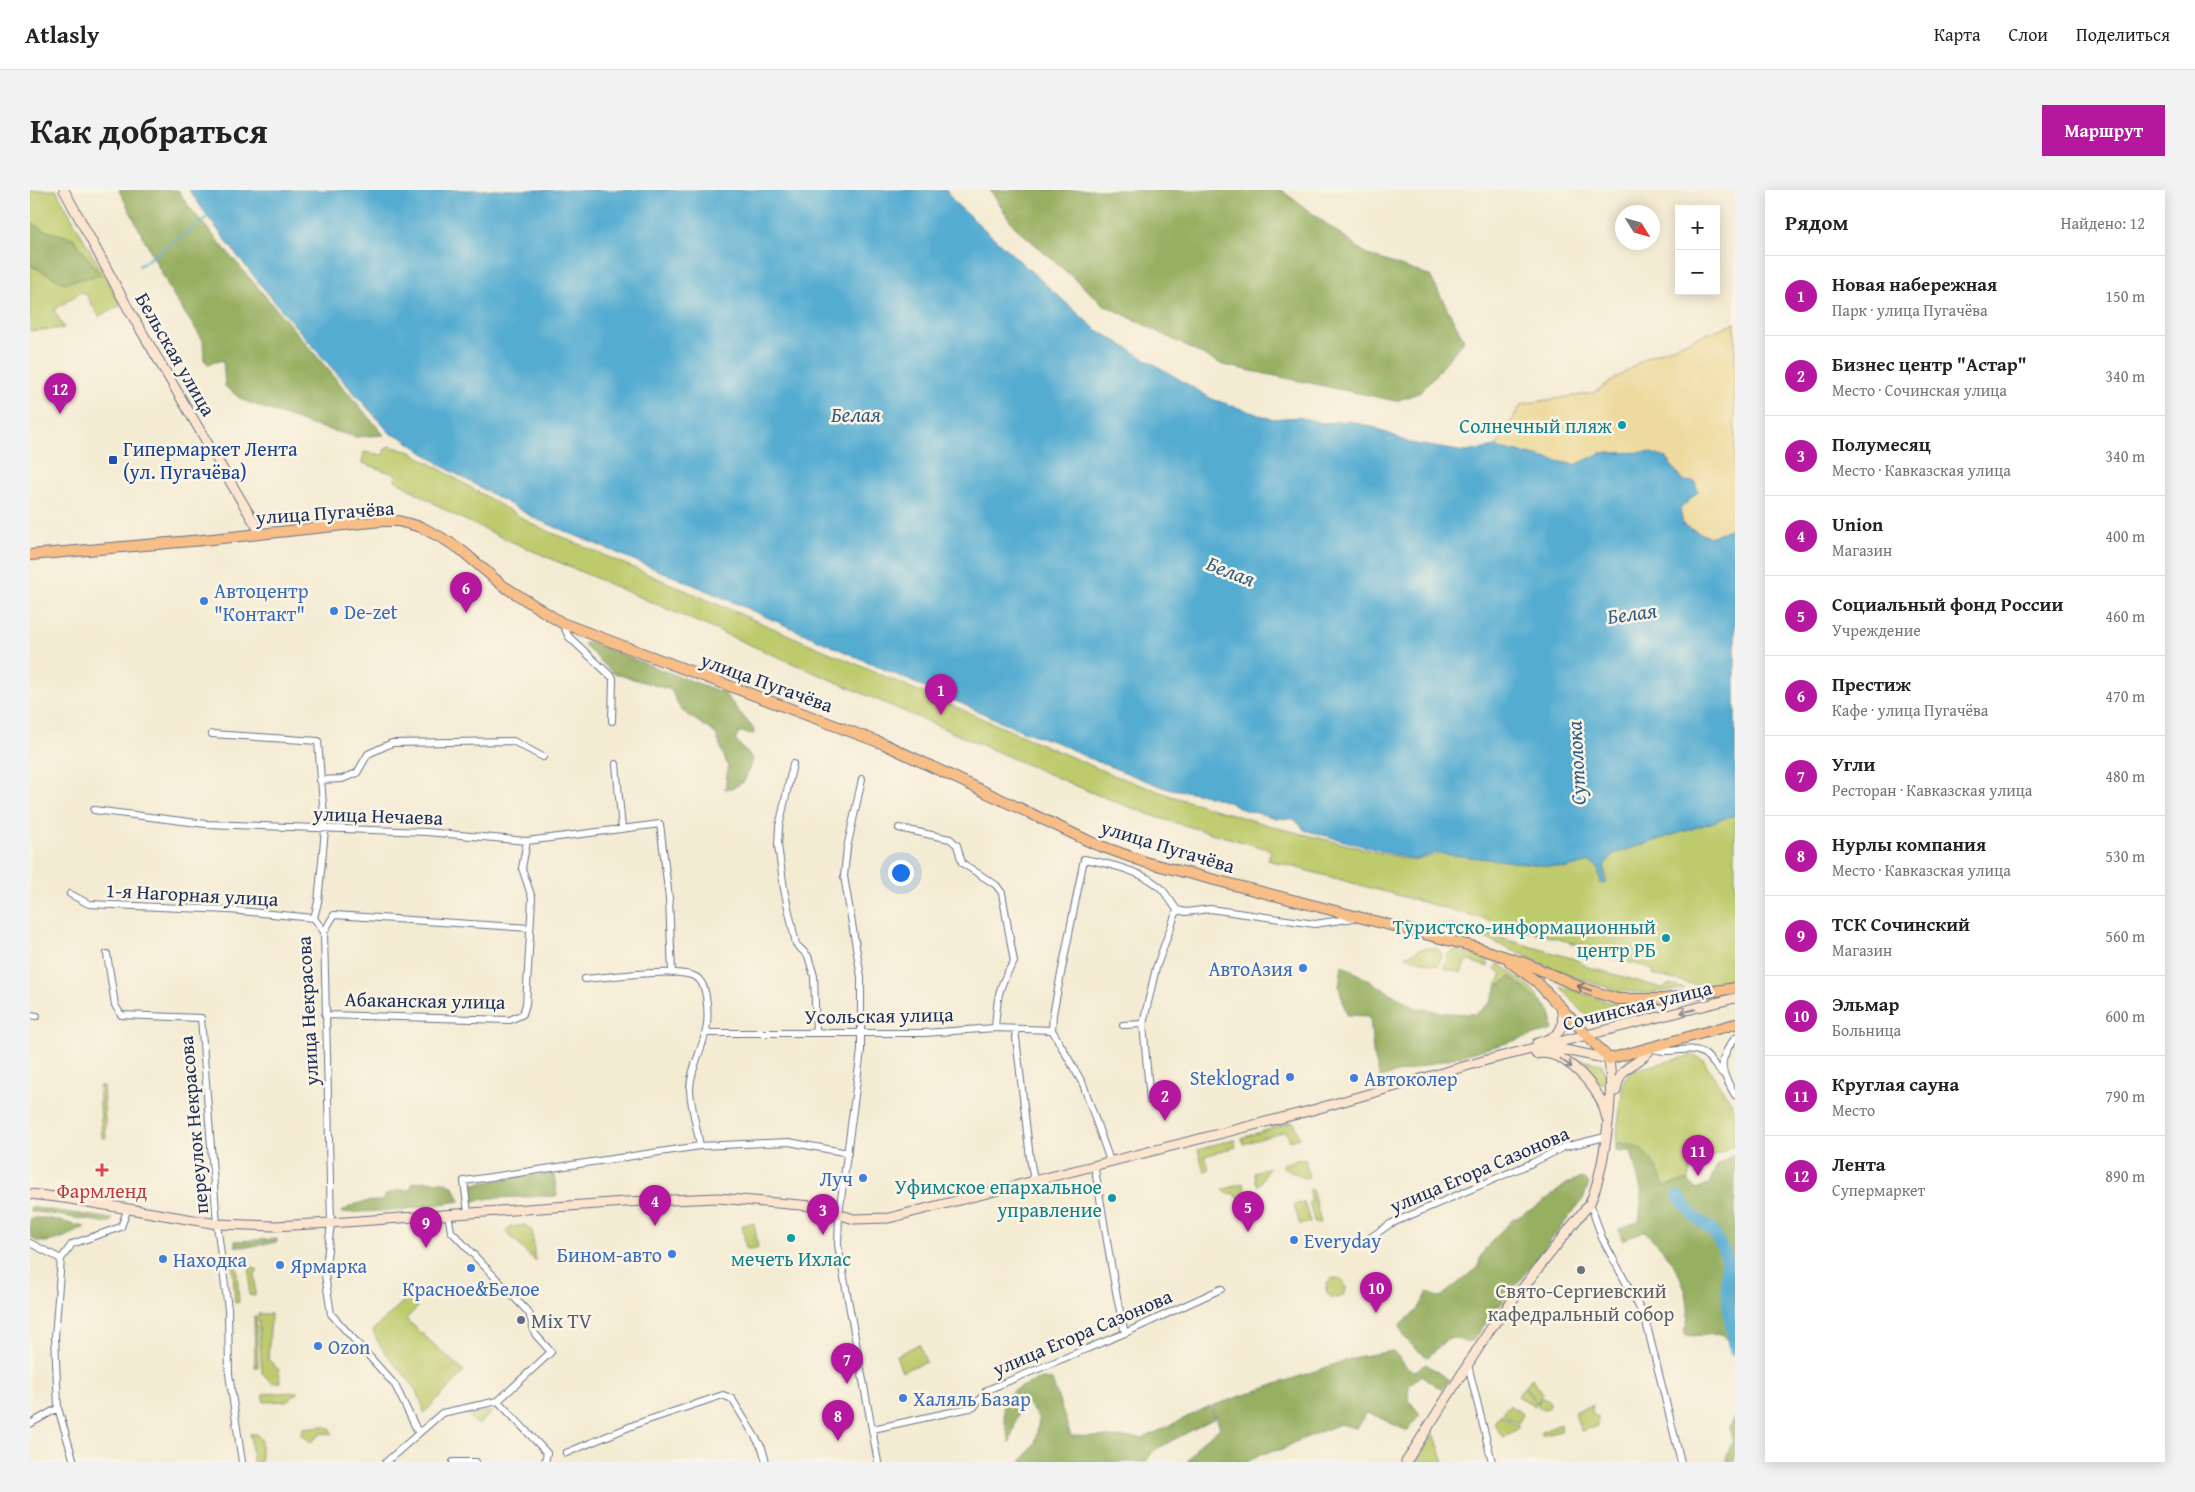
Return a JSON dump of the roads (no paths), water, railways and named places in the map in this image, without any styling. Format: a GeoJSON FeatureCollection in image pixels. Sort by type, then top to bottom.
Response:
{"type":"FeatureCollection","features":[{"type":"Feature","properties":{"kind":"main road","name":"Бельская улица"},"geometry":{"type":"LineString","coordinates":[[64,190],[129,310],[261,534]]}},
{"type":"Feature","properties":{"kind":"main road","name":"улица Пугачёва"},"geometry":{"type":"LineString","coordinates":[[30,555],[381,521],[398,521],[421,527],[460,549],[502,585],[562,623],[884,744],[939,768],[1095,844],[1145,862],[1494,952]]}},
{"type":"Feature","properties":{"kind":"main road"},"geometry":{"type":"LineString","coordinates":[[1494,952],[1580,987],[1616,999],[1664,999],[1735,988]]}},
{"type":"Feature","properties":{"kind":"main road"},"geometry":{"type":"LineString","coordinates":[[1406,1462],[1491,1328],[1590,1203],[1596,1189],[1608,1121],[1612,1092],[1609,1059],[1536,981],[1494,952]]}},
{"type":"Feature","properties":{"kind":"main road","name":"Сочинская улица"},"geometry":{"type":"LineString","coordinates":[[30,1194],[128,1208],[217,1224],[274,1226],[718,1198],[812,1206],[854,1220],[889,1218],[1309,1111],[1487,1060],[1735,998]]}},
{"type":"Feature","properties":{"kind":"main road"},"geometry":{"type":"LineString","coordinates":[[1487,1060],[1508,1050],[1556,1036],[1561,1030],[1563,1019],[1561,1006]]}},
{"type":"Feature","properties":{"kind":"main road","name":"Сочинская улица"},"geometry":{"type":"LineString","coordinates":[[1548,1046],[1609,1059],[1735,1024]]}},
{"type":"Feature","properties":{"kind":"main road"},"geometry":{"type":"LineString","coordinates":[[1608,1121],[1612,1115],[1618,1080],[1624,1070],[1646,1057],[1651,1048]]}},
{"type":"Feature","properties":{"kind":"main road"},"geometry":{"type":"LineString","coordinates":[[1487,1060],[1508,1061],[1549,1053],[1566,1063],[1589,1083],[1600,1098],[1608,1121]]}},
{"type":"Feature","properties":{"kind":"street"},"geometry":{"type":"LineString","coordinates":[[562,623],[569,637],[613,678],[612,721]]}},
{"type":"Feature","properties":{"kind":"street","name":"улица Некрасова"},"geometry":{"type":"LineString","coordinates":[[212,734],[318,740],[325,830],[318,902],[314,918],[324,932],[331,1223],[325,1275],[331,1314],[395,1385],[418,1432]]}},
{"type":"Feature","properties":{"kind":"street"},"geometry":{"type":"LineString","coordinates":[[320,780],[342,778],[357,773],[368,754],[392,743],[513,741],[543,757]]}},
{"type":"Feature","properties":{"kind":"street"},"geometry":{"type":"LineString","coordinates":[[616,764],[622,829]]}},
{"type":"Feature","properties":{"kind":"street"},"geometry":{"type":"LineString","coordinates":[[793,764],[779,827],[778,845],[784,889],[796,944],[808,956],[814,976],[816,1032]]}},
{"type":"Feature","properties":{"kind":"street"},"geometry":{"type":"LineString","coordinates":[[862,779],[847,848],[844,876],[860,978],[861,1051],[839,1214],[838,1245],[878,1462]]}},
{"type":"Feature","properties":{"kind":"street","name":"улица Нечаева"},"geometry":{"type":"LineString","coordinates":[[94,810],[206,824],[325,830],[426,832],[527,841],[660,824],[668,881],[672,973]]}},
{"type":"Feature","properties":{"kind":"street"},"geometry":{"type":"LineString","coordinates":[[900,828],[950,839],[957,845],[962,863],[996,885],[1002,893],[1014,962],[1003,978],[997,1004],[995,1028]]}},
{"type":"Feature","properties":{"kind":"street"},"geometry":{"type":"LineString","coordinates":[[324,932],[334,915],[530,928],[532,898],[522,868],[527,841]]}},
{"type":"Feature","properties":{"kind":"street"},"geometry":{"type":"LineString","coordinates":[[1110,1161],[1083,1084],[1052,1030],[1053,1014],[1084,859],[1116,867],[1149,880],[1159,887],[1177,910],[1186,912],[1210,909],[1315,924],[1360,917]]}},
{"type":"Feature","properties":{"kind":"street","name":"1-я Нагорная улица"},"geometry":{"type":"LineString","coordinates":[[70,894],[89,904],[229,910],[314,918]]}},
{"type":"Feature","properties":{"kind":"street"},"geometry":{"type":"LineString","coordinates":[[1150,1101],[1143,1024],[1156,968],[1177,910]]}},
{"type":"Feature","properties":{"kind":"street","name":"Абаканская улица"},"geometry":{"type":"LineString","coordinates":[[325,1015],[510,1020],[522,1014],[526,1004],[530,928]]}},
{"type":"Feature","properties":{"kind":"street","name":"переулок Некрасова"},"geometry":{"type":"LineString","coordinates":[[107,954],[115,1005],[121,1015],[201,1018],[217,1224]]}},
{"type":"Feature","properties":{"kind":"street"},"geometry":{"type":"LineString","coordinates":[[585,979],[672,973],[695,976],[700,981],[706,994],[706,1033],[696,1058],[690,1089],[700,1146]]}},
{"type":"Feature","properties":{"kind":"street"},"geometry":{"type":"LineString","coordinates":[[1122,1025],[1143,1024]]}},
{"type":"Feature","properties":{"kind":"street","name":"Усольская улица"},"geometry":{"type":"LineString","coordinates":[[706,1033],[924,1033],[995,1028],[1052,1030]]}},
{"type":"Feature","properties":{"kind":"street"},"geometry":{"type":"LineString","coordinates":[[1015,1029],[1026,1132],[1034,1181]]}},
{"type":"Feature","properties":{"kind":"street"},"geometry":{"type":"LineString","coordinates":[[1722,1074],[1725,1054],[1735,1038]]}},
{"type":"Feature","properties":{"kind":"street"},"geometry":{"type":"LineString","coordinates":[[1651,1048],[1658,1051],[1695,1050],[1703,1053],[1722,1074],[1735,1095]]}},
{"type":"Feature","properties":{"kind":"street","name":"улица Егора Сазонова"},"geometry":{"type":"LineString","coordinates":[[1370,1238],[1390,1224],[1532,1163],[1564,1147],[1605,1137]]}},
{"type":"Feature","properties":{"kind":"street"},"geometry":{"type":"LineString","coordinates":[[468,1213],[464,1181],[700,1146],[789,1142],[848,1153]]}},
{"type":"Feature","properties":{"kind":"street"},"geometry":{"type":"LineString","coordinates":[[1094,1165],[1105,1220],[1116,1298],[1125,1334]]}},
{"type":"Feature","properties":{"kind":"street"},"geometry":{"type":"LineString","coordinates":[[1590,1203],[1602,1238],[1645,1318],[1681,1462]]}},
{"type":"Feature","properties":{"kind":"street"},"geometry":{"type":"LineString","coordinates":[[74,1462],[58,1408],[55,1337],[61,1259],[72,1244],[121,1226],[128,1208]]}},
{"type":"Feature","properties":{"kind":"street"},"geometry":{"type":"LineString","coordinates":[[386,1462],[418,1432],[446,1411],[498,1401],[551,1352],[535,1334],[530,1313],[451,1231],[448,1214]]}},
{"type":"Feature","properties":{"kind":"street"},"geometry":{"type":"LineString","coordinates":[[217,1224],[228,1309],[229,1374],[242,1462]]}},
{"type":"Feature","properties":{"kind":"street"},"geometry":{"type":"LineString","coordinates":[[30,1243],[61,1259]]}},
{"type":"Feature","properties":{"kind":"street","name":"улица Егора Сазонова"},"geometry":{"type":"LineString","coordinates":[[873,1429],[974,1407],[987,1390],[1125,1334],[1221,1289]]}},
{"type":"Feature","properties":{"kind":"street"},"geometry":{"type":"LineString","coordinates":[[1468,1365],[1492,1462]]}},
{"type":"Feature","properties":{"kind":"street"},"geometry":{"type":"LineString","coordinates":[[566,1453],[691,1404],[723,1395],[732,1399],[762,1448],[766,1462]]}},
{"type":"Feature","properties":{"kind":"street"},"geometry":{"type":"LineString","coordinates":[[498,1401],[547,1454],[545,1462]]}},
{"type":"Feature","properties":{"kind":"street"},"geometry":{"type":"LineString","coordinates":[[30,1424],[58,1408]]}},
{"type":"Feature","properties":{"kind":"street"},"geometry":{"type":"LineString","coordinates":[[453,1462],[476,1462]]}},
{"type":"Feature","properties":{"kind":"water","name":"Белая"},"geometry":{"type":"Polygon","coordinates":[[[189,190],[946,190],[954,202],[1094,328],[1212,399],[1272,419],[1298,417],[1323,423],[1349,421],[1376,428],[1410,443],[1465,452],[1496,447],[1575,465],[1601,453],[1648,452],[1666,458],[1683,481],[1695,482],[1698,492],[1680,509],[1683,525],[1709,537],[1735,527],[1735,815],[1613,854],[1604,866],[1606,883],[1601,884],[1598,867],[1590,862],[1567,868],[1435,853],[1415,860],[1304,830],[1293,819],[1276,818],[1242,809],[1231,803],[1203,794],[1165,788],[1086,757],[1061,744],[1023,731],[708,591],[536,519],[444,467],[401,437],[391,434],[261,285],[189,190]]]}},
{"type":"Feature","properties":{"kind":"waterway"},"geometry":{"type":"LineString","coordinates":[[139,266],[208,217]]}},
{"type":"Feature","properties":{"kind":"waterway","name":"Сутолока"},"geometry":{"type":"LineString","coordinates":[[1678,1196],[1693,1215],[1713,1231],[1726,1255],[1728,1307],[1735,1350]]}},
{"type":"Feature","properties":{"kind":"place","name":"Лента"},"geometry":{"type":"Point","coordinates":[60,414]}},
{"type":"Feature","properties":{"kind":"place","name":"Солнечный пляж"},"geometry":{"type":"Point","coordinates":[1622,425]}},
{"type":"Feature","properties":{"kind":"place","name":"Гипермаркет Лента (ул. Пугачёва)"},"geometry":{"type":"Point","coordinates":[113,460]}},
{"type":"Feature","properties":{"kind":"place","name":"Автоцентр \"Контакт\""},"geometry":{"type":"Point","coordinates":[204,601]}},
{"type":"Feature","properties":{"kind":"place","name":"De-zet"},"geometry":{"type":"Point","coordinates":[334,611]}},
{"type":"Feature","properties":{"kind":"place","name":"Престиж"},"geometry":{"type":"Point","coordinates":[466,613]}},
{"type":"Feature","properties":{"kind":"place","name":"Новая набережная"},"geometry":{"type":"Point","coordinates":[941,715]}},
{"type":"Feature","properties":{"kind":"place","name":"Туристско-информационный центр РБ"},"geometry":{"type":"Point","coordinates":[1666,938]}},
{"type":"Feature","properties":{"kind":"place","name":"АвтоАзия"},"geometry":{"type":"Point","coordinates":[1303,968]}},
{"type":"Feature","properties":{"kind":"place","name":"Steklograd"},"geometry":{"type":"Point","coordinates":[1290,1077]}},
{"type":"Feature","properties":{"kind":"place","name":"Автоколер"},"geometry":{"type":"Point","coordinates":[1354,1078]}},
{"type":"Feature","properties":{"kind":"place","name":"Бизнес центр \"Астар\""},"geometry":{"type":"Point","coordinates":[1165,1121]}},
{"type":"Feature","properties":{"kind":"place","name":"Фармленд"},"geometry":{"type":"Point","coordinates":[102,1170]}},
{"type":"Feature","properties":{"kind":"place","name":"Круглая сауна"},"geometry":{"type":"Point","coordinates":[1698,1176]}},
{"type":"Feature","properties":{"kind":"place","name":"Луч"},"geometry":{"type":"Point","coordinates":[863,1178]}},
{"type":"Feature","properties":{"kind":"place","name":"Уфимское епархальное управление"},"geometry":{"type":"Point","coordinates":[1112,1198]}},
{"type":"Feature","properties":{"kind":"place","name":"Union"},"geometry":{"type":"Point","coordinates":[655,1226]}},
{"type":"Feature","properties":{"kind":"place","name":"Социальный фонд России"},"geometry":{"type":"Point","coordinates":[1248,1232]}},
{"type":"Feature","properties":{"kind":"place","name":"Полумесяц"},"geometry":{"type":"Point","coordinates":[823,1235]}},
{"type":"Feature","properties":{"kind":"place","name":"мечеть Ихлас"},"geometry":{"type":"Point","coordinates":[791,1238]}},
{"type":"Feature","properties":{"kind":"place","name":"Everyday"},"geometry":{"type":"Point","coordinates":[1294,1240]}},
{"type":"Feature","properties":{"kind":"place","name":"ТСК Сочинский"},"geometry":{"type":"Point","coordinates":[426,1248]}},
{"type":"Feature","properties":{"kind":"place","name":"Бином-авто"},"geometry":{"type":"Point","coordinates":[672,1254]}},
{"type":"Feature","properties":{"kind":"place","name":"Находка"},"geometry":{"type":"Point","coordinates":[163,1259]}},
{"type":"Feature","properties":{"kind":"place","name":"Ярмарка"},"geometry":{"type":"Point","coordinates":[280,1265]}},
{"type":"Feature","properties":{"kind":"place","name":"Красное&Белое"},"geometry":{"type":"Point","coordinates":[471,1268]}},
{"type":"Feature","properties":{"kind":"place","name":"Свято-Сергиевский кафедральный собор"},"geometry":{"type":"Point","coordinates":[1581,1270]}},
{"type":"Feature","properties":{"kind":"place","name":"Эльмар"},"geometry":{"type":"Point","coordinates":[1376,1313]}},
{"type":"Feature","properties":{"kind":"place","name":"Mix TV"},"geometry":{"type":"Point","coordinates":[521,1320]}},
{"type":"Feature","properties":{"kind":"place","name":"Ozon"},"geometry":{"type":"Point","coordinates":[318,1346]}},
{"type":"Feature","properties":{"kind":"place","name":"Угли"},"geometry":{"type":"Point","coordinates":[847,1384]}},
{"type":"Feature","properties":{"kind":"place","name":"Халяль Базар"},"geometry":{"type":"Point","coordinates":[903,1398]}},
{"type":"Feature","properties":{"kind":"place","name":"Нурлы компания"},"geometry":{"type":"Point","coordinates":[838,1441]}}]}
